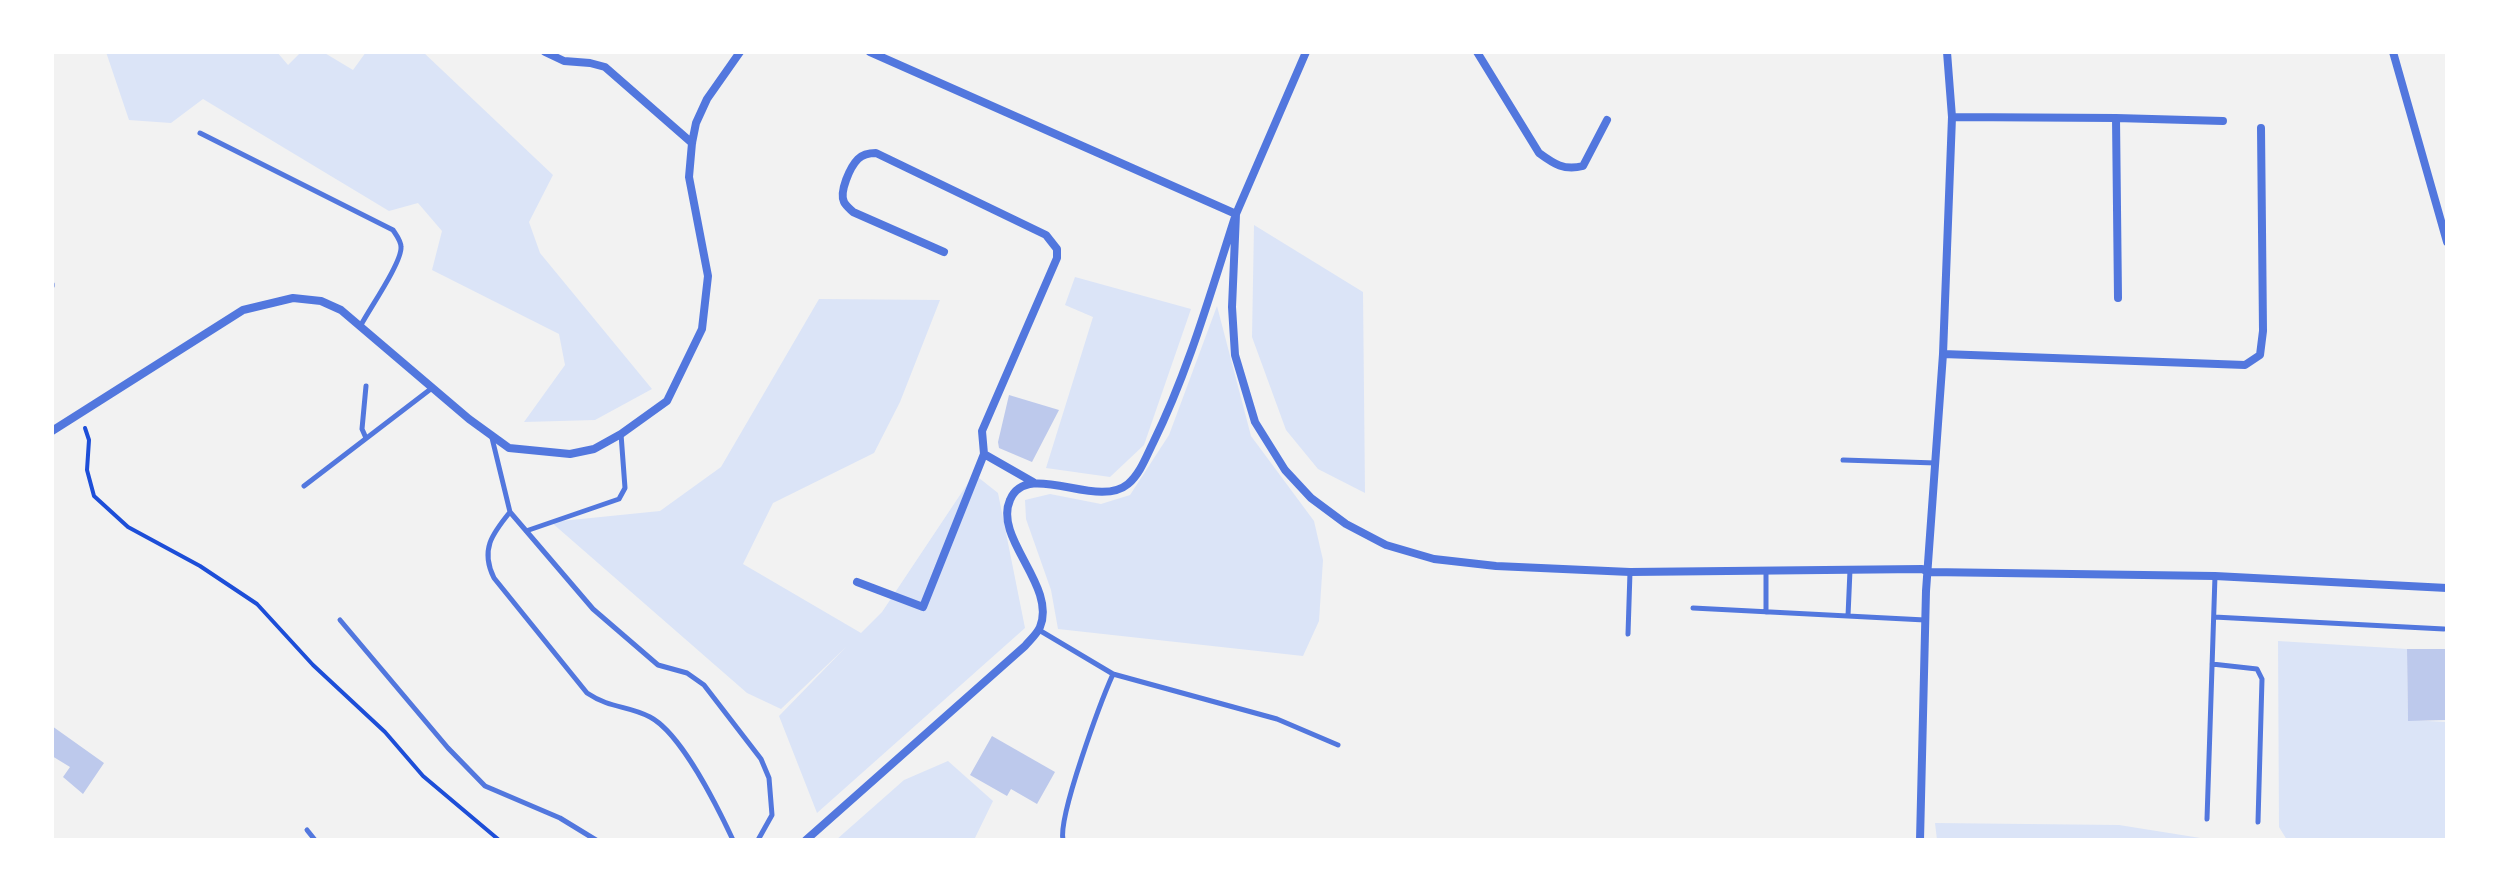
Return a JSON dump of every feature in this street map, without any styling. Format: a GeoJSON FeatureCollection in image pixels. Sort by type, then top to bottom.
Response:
{"type":"FeatureCollection","features":[{"type":"Feature","properties":{"kind":"street"},"geometry":{"type":"LineString","coordinates":[[545,52],[564,61],[605,67],[692,143]]}},
{"type":"Feature","properties":{"kind":"street"},"geometry":{"type":"LineString","coordinates":[[55,430],[243,310],[293,298],[308,298],[341,310],[432,388],[509,448],[570,454],[594,449],[667,401],[702,329],[708,276],[689,177],[692,143],[696,123],[707,99],[740,52]]}},
{"type":"Feature","properties":{"kind":"street"},"geometry":{"type":"LineString","coordinates":[[870,52],[1236,214]]}},
{"type":"Feature","properties":{"kind":"street"},"geometry":{"type":"LineString","coordinates":[[984,454],[1033,482],[1100,493],[1120,490],[1135,478],[1176,396],[1236,214],[1306,52]]}},
{"type":"Feature","properties":{"kind":"street"},"geometry":{"type":"LineString","coordinates":[[1477,52],[1539,153],[1555,165],[1571,169],[1583,166],[1607,120]]}},
{"type":"Feature","properties":{"kind":"street"},"geometry":{"type":"LineString","coordinates":[[1920,840],[1925,620],[1943,354],[1952,117],[1947,52]]}},
{"type":"Feature","properties":{"kind":"street"},"geometry":{"type":"LineString","coordinates":[[2393,52],[2447,242]]}},
{"type":"Feature","properties":{"kind":"street"},"geometry":{"type":"LineString","coordinates":[[1952,117],[2223,121]]}},
{"type":"Feature","properties":{"kind":"street"},"geometry":{"type":"LineString","coordinates":[[2116,118],[2118,298]]}},
{"type":"Feature","properties":{"kind":"street"},"geometry":{"type":"LineString","coordinates":[[1943,354],[2245,365],[2260,355],[2263,331],[2261,128]]}},
{"type":"Feature","properties":{"kind":"street"},"geometry":{"type":"LineString","coordinates":[[857,582],[923,607],[984,454],[982,431],[1057,258],[1057,249],[1046,235],[876,153],[858,159],[842,192],[843,201],[848,207],[853,212],[944,252]]}},
{"type":"Feature","properties":{"kind":"street"},"geometry":{"type":"LineString","coordinates":[[1236,214],[1232,307],[1235,355],[1255,422],[1285,470],[1311,498],[1346,524],[1398,549],[1434,559],[1496,566],[1630,572],[1922,569],[1929,572],[2215,576],[2447,588]]}},
{"type":"Feature","properties":{"kind":"street"},"geometry":{"type":"LineString","coordinates":[[806,840],[1025,646],[1039,630],[1042,616],[1040,599],[1010,527],[1008,514],[1009,500],[1016,491],[1033,482]]}},
{"type":"Feature","properties":{"kind":"lane"},"geometry":{"type":"LineString","coordinates":[[200,133],[393,230],[402,243],[400,259],[361,325]]}},
{"type":"Feature","properties":{"kind":"lane"},"geometry":{"type":"LineString","coordinates":[[366,386],[362,429],[366,438]]}},
{"type":"Feature","properties":{"kind":"lane"},"geometry":{"type":"LineString","coordinates":[[304,486],[432,388]]}},
{"type":"Feature","properties":{"kind":"lane"},"geometry":{"type":"LineString","coordinates":[[526,531],[619,499],[625,488],[621,434]]}},
{"type":"Feature","properties":{"kind":"lane"},"geometry":{"type":"LineString","coordinates":[[492,437],[510,512],[593,609],[658,665],[687,673],[696,679],[727,712],[761,759],[769,778],[772,815],[758,840]]}},
{"type":"Feature","properties":{"kind":"lane"},"geometry":{"type":"LineString","coordinates":[[1843,460],[1937,463]]}},
{"type":"Feature","properties":{"kind":"lane"},"geometry":{"type":"LineString","coordinates":[[510,512],[490,536],[487,547],[489,567],[494,578],[587,693],[604,705],[642,713],[669,732],[712,794],[733,840]]}},
{"type":"Feature","properties":{"kind":"lane"},"geometry":{"type":"LineString","coordinates":[[1848,616],[1850,570]]}},
{"type":"Feature","properties":{"kind":"lane"},"geometry":{"type":"LineString","coordinates":[[1766,571],[1766,612]]}},
{"type":"Feature","properties":{"kind":"lane"},"geometry":{"type":"LineString","coordinates":[[1628,634],[1630,572]]}},
{"type":"Feature","properties":{"kind":"lane"},"geometry":{"type":"LineString","coordinates":[[2207,819],[2215,576]]}},
{"type":"Feature","properties":{"kind":"lane"},"geometry":{"type":"LineString","coordinates":[[1693,608],[1925,620]]}},
{"type":"Feature","properties":{"kind":"lane"},"geometry":{"type":"LineString","coordinates":[[2214,617],[2444,629]]}},
{"type":"Feature","properties":{"kind":"lane"},"geometry":{"type":"LineString","coordinates":[[340,620],[448,748],[485,786],[560,818],[596,840]]}},
{"type":"Feature","properties":{"kind":"lane"},"geometry":{"type":"LineString","coordinates":[[1039,630],[1113,674],[1277,719],[1338,745]]}},
{"type":"Feature","properties":{"kind":"lane"},"geometry":{"type":"LineString","coordinates":[[2212,664],[2257,669],[2262,679],[2258,822]]}},
{"type":"Feature","properties":{"kind":"lane"},"geometry":{"type":"LineString","coordinates":[[1063,840],[1064,815],[1113,674]]}},
{"type":"Feature","properties":{"kind":"lane"},"geometry":{"type":"LineString","coordinates":[[307,830],[315,840]]}},
{"type":"Feature","properties":{"kind":"path"},"geometry":{"type":"LineString","coordinates":[[74,418],[84,427],[89,440],[87,470],[94,496],[128,527],[200,566],[257,604],[313,665],[385,732],[423,776],[499,840]]}},
{"type":"Feature","properties":{"kind":"shaded area"},"geometry":{"type":"Polygon","coordinates":[[[106,52],[277,52],[288,65],[301,52],[323,52],[353,70],[366,52],[423,52],[553,175],[529,222],[540,253],[652,389],[595,420],[524,422],[565,365],[559,334],[432,270],[442,231],[418,203],[389,211],[203,99],[171,123],[129,120],[106,52]]]}},
{"type":"Feature","properties":{"kind":"shaded area"},"geometry":{"type":"Polygon","coordinates":[[[1254,225],[1363,292],[1365,493],[1318,469],[1286,430],[1252,337],[1254,225]]]}},
{"type":"Feature","properties":{"kind":"shaded area"},"geometry":{"type":"Polygon","coordinates":[[[1075,277],[1191,309],[1144,445],[1110,477],[1046,468],[1093,317],[1065,305],[1075,277]]]}},
{"type":"Feature","properties":{"kind":"shaded area"},"geometry":{"type":"Polygon","coordinates":[[[819,299],[940,300],[900,402],[874,453],[773,503],[743,564],[861,633],[882,612],[974,474],[998,493],[1025,628],[817,813],[779,716],[846,647],[781,709],[747,693],[551,522],[660,511],[721,467],[819,299]]]}},
{"type":"Feature","properties":{"kind":"shaded area"},"geometry":{"type":"Polygon","coordinates":[[[1217,306],[1251,436],[1314,521],[1323,560],[1319,621],[1303,656],[1058,629],[1051,590],[1026,519],[1025,500],[1050,494],[1101,504],[1130,495],[1169,435],[1217,306]]]}},
{"type":"Feature","properties":{"kind":"shaded area"},"geometry":{"type":"Polygon","coordinates":[[[2278,641],[2407,649],[2408,720],[2447,722],[2447,840],[2287,840],[2279,827],[2278,641]]]}},
{"type":"Feature","properties":{"kind":"shaded area"},"geometry":{"type":"Polygon","coordinates":[[[948,761],[993,801],[974,840],[836,840],[904,780],[948,761]]]}},
{"type":"Feature","properties":{"kind":"shaded area"},"geometry":{"type":"Polygon","coordinates":[[[1935,823],[2119,825],[2213,840],[1937,840],[1935,823]]]}},
{"type":"Feature","properties":{"kind":"building"},"geometry":{"type":"Polygon","coordinates":[[[1009,395],[1059,410],[1032,462],[999,448],[1009,395]]]}},
{"type":"Feature","properties":{"kind":"building"},"geometry":{"type":"Polygon","coordinates":[[[2407,649],[2447,649],[2447,720],[2408,721],[2407,649]]]}},
{"type":"Feature","properties":{"kind":"building"},"geometry":{"type":"Polygon","coordinates":[[[52,726],[104,763],[83,794],[63,777],[70,767],[52,756],[52,726]]]}},
{"type":"Feature","properties":{"kind":"building"},"geometry":{"type":"Polygon","coordinates":[[[992,736],[1055,772],[1037,804],[1011,789],[1007,796],[970,775],[992,736]]]}}]}
